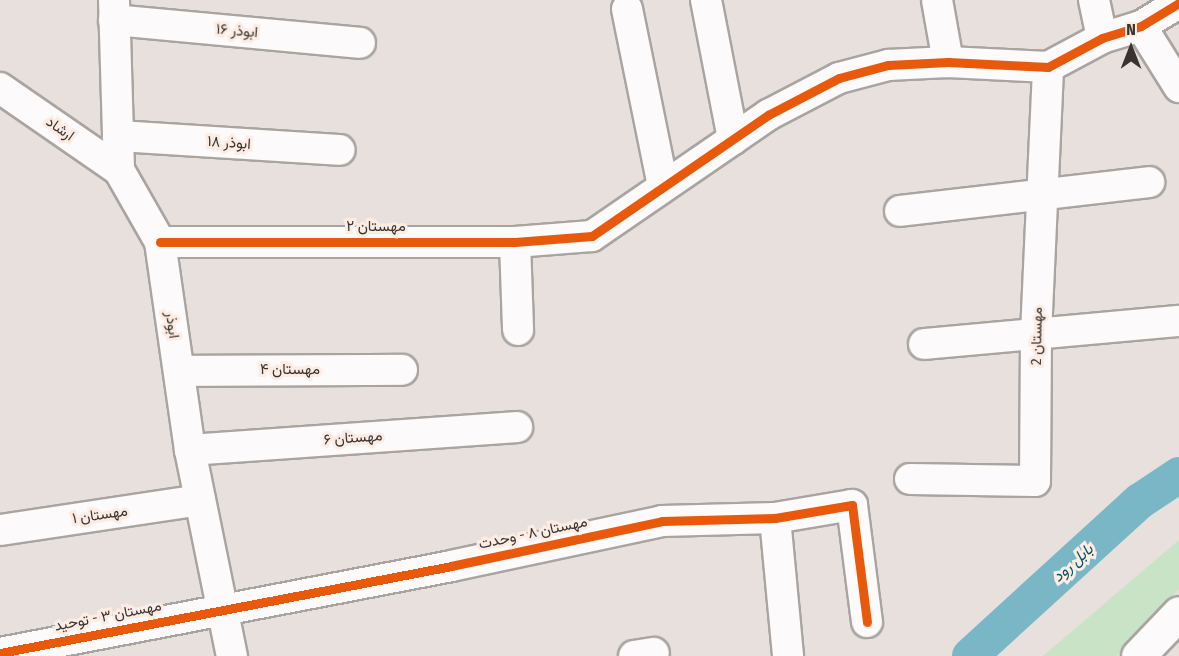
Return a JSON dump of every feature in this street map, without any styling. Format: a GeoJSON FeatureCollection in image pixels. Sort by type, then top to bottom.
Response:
{"type":"FeatureCollection","features":[{"type":"Feature","properties":{"kind":"main road"},"geometry":{"type":"LineString","coordinates":[[1138,656],[1179,613]]}},
{"type":"Feature","properties":{"kind":"street"},"geometry":{"type":"LineString","coordinates":[[706,0],[733,139]]}},
{"type":"Feature","properties":{"kind":"street"},"geometry":{"type":"LineString","coordinates":[[937,0],[948,62]]}},
{"type":"Feature","properties":{"kind":"street"},"geometry":{"type":"LineString","coordinates":[[1094,0],[1102,38]]}},
{"type":"Feature","properties":{"kind":"street"},"geometry":{"type":"LineString","coordinates":[[627,9],[663,186],[768,115],[839,78],[888,65],[948,62],[1048,67],[1102,38],[1141,26],[1179,3]]}},
{"type":"Feature","properties":{"kind":"street","name":"ابوذر ۱۶"},"geometry":{"type":"LineString","coordinates":[[114,10],[360,43]]}},
{"type":"Feature","properties":{"kind":"street","name":"ابوذر"},"geometry":{"type":"LineString","coordinates":[[114,10],[119,170],[160,242],[190,450],[232,656]]}},
{"type":"Feature","properties":{"kind":"street"},"geometry":{"type":"LineString","coordinates":[[1141,26],[1179,87]]}},
{"type":"Feature","properties":{"kind":"street","name":"مهستان 2"},"geometry":{"type":"LineString","coordinates":[[910,479],[1035,481],[1036,334],[1048,67]]}},
{"type":"Feature","properties":{"kind":"street","name":"ارشاد"},"geometry":{"type":"LineString","coordinates":[[1,93],[119,170]]}},
{"type":"Feature","properties":{"kind":"street","name":"ابوذر ۱۸"},"geometry":{"type":"LineString","coordinates":[[118,136],[340,150]]}},
{"type":"Feature","properties":{"kind":"street"},"geometry":{"type":"LineString","coordinates":[[900,211],[1042,197],[1149,182]]}},
{"type":"Feature","properties":{"kind":"street","name":"مهستان ۲"},"geometry":{"type":"LineString","coordinates":[[160,242],[515,242],[592,236],[663,186]]}},
{"type":"Feature","properties":{"kind":"street"},"geometry":{"type":"LineString","coordinates":[[515,242],[518,330]]}},
{"type":"Feature","properties":{"kind":"street"},"geometry":{"type":"LineString","coordinates":[[924,344],[1179,321]]}},
{"type":"Feature","properties":{"kind":"street","name":"مهستان ۴"},"geometry":{"type":"LineString","coordinates":[[179,371],[402,370]]}},
{"type":"Feature","properties":{"kind":"street","name":"مهستان ۶"},"geometry":{"type":"LineString","coordinates":[[190,450],[517,427]]}},
{"type":"Feature","properties":{"kind":"street","name":"مهستان ۱"},"geometry":{"type":"LineString","coordinates":[[0,530],[200,500]]}},
{"type":"Feature","properties":{"kind":"street","name":"مهستان ۸ - وحدت"},"geometry":{"type":"LineString","coordinates":[[222,608],[451,566],[662,521],[776,518],[852,505],[867,622]]}},
{"type":"Feature","properties":{"kind":"street"},"geometry":{"type":"LineString","coordinates":[[776,518],[788,656]]}},
{"type":"Feature","properties":{"kind":"street","name":"مهستان ۳ - توحید"},"geometry":{"type":"LineString","coordinates":[[0,653],[66,648],[222,608]]}},
{"type":"Feature","properties":{"kind":"green space"},"geometry":{"type":"Polygon","coordinates":[[[1179,540],[1179,589],[1117,656],[1043,656],[1179,540]]]}},
{"type":"Feature","properties":{"kind":"waterway","name":"بابل رود"},"geometry":{"type":"LineString","coordinates":[[970,656],[1140,501],[1179,475]]}},
{"type":"Feature","properties":{"kind":"cycle path"},"geometry":{"type":"LineString","coordinates":[[160,242],[515,242],[592,236],[768,115],[839,78],[888,65],[948,62],[1048,67],[1102,38],[1141,26],[1179,3]]}},
{"type":"Feature","properties":{"kind":"cycle path"},"geometry":{"type":"LineString","coordinates":[[0,653],[451,566],[662,521],[775,518],[852,505],[867,622]]}}]}
